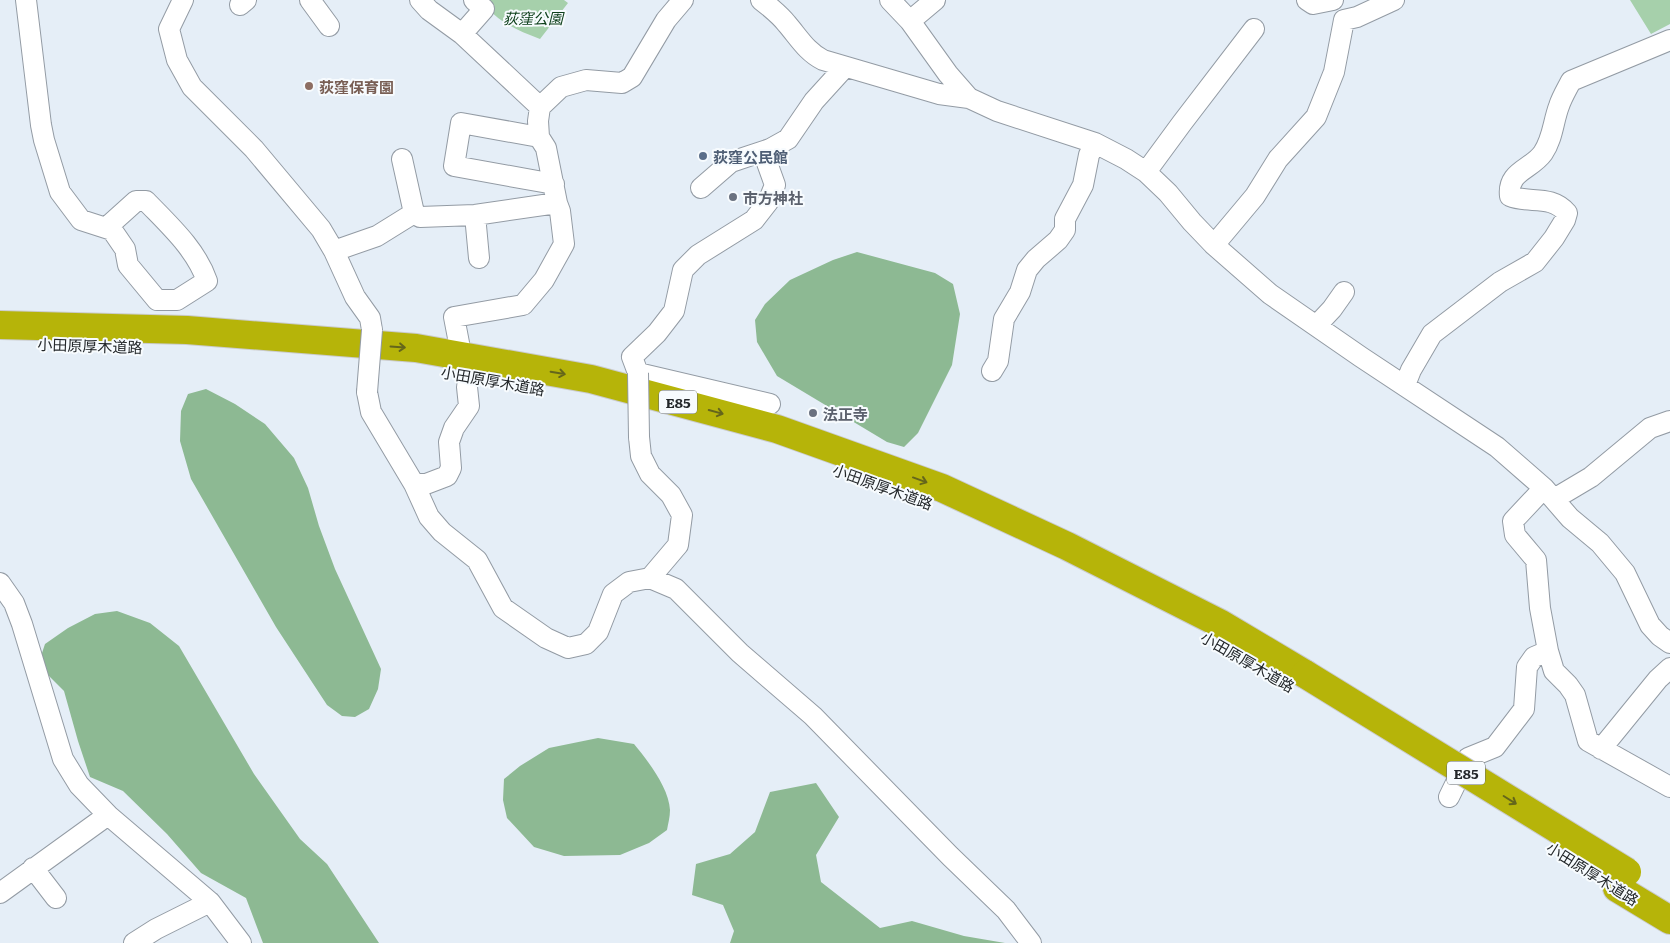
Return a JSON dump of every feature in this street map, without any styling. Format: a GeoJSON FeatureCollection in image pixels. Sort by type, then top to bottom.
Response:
{"type":"FeatureCollection","features":[{"type":"Feature","properties":{"kind":"highway","name":"小田原厚木道路"},"geometry":{"type":"LineString","coordinates":[[0,325],[187,330],[416,348],[600,381],[777,429],[942,488],[1067,546],[1220,624],[1300,681],[1622,880],[1670,920]]}},
{"type":"Feature","properties":{"kind":"highway","name":"小田原厚木道路"},"geometry":{"type":"LineString","coordinates":[[0,342],[189,347],[409,365],[589,397],[781,448],[934,504],[1061,561],[1209,638],[1300,681]]}},
{"type":"Feature","properties":{"kind":"highway","name":"小田原厚木道路"},"geometry":{"type":"LineString","coordinates":[[1622,880],[1670,899]]}},
{"type":"Feature","properties":{"kind":"street"},"geometry":{"type":"LineString","coordinates":[[26,0],[41,125],[60,192],[81,220],[112,230],[125,249],[128,265],[157,300],[177,300],[207,281],[202,266],[186,244],[146,201],[136,201],[106,228]]}},
{"type":"Feature","properties":{"kind":"street"},"geometry":{"type":"LineString","coordinates":[[183,0],[168,29],[177,60],[192,87],[254,149],[321,229],[334,251],[355,297],[370,318],[372,330],[367,392],[371,412],[414,484],[429,517],[442,532],[477,560],[503,608],[546,638],[568,648],[586,644],[598,632],[613,594],[629,582],[650,578],[676,589],[740,653],[813,716],[950,856],[1006,910],[1031,943]]}},
{"type":"Feature","properties":{"kind":"street"},"geometry":{"type":"LineString","coordinates":[[310,0],[329,26]]}},
{"type":"Feature","properties":{"kind":"street"},"geometry":{"type":"LineString","coordinates":[[420,0],[429,10],[462,34],[540,106]]}},
{"type":"Feature","properties":{"kind":"street"},"geometry":{"type":"LineString","coordinates":[[462,34],[484,9],[474,0]]}},
{"type":"Feature","properties":{"kind":"street"},"geometry":{"type":"LineString","coordinates":[[459,343],[454,318],[523,305],[544,280],[564,244],[560,211],[546,148],[539,137],[538,121],[540,106],[561,87],[586,80],[622,83],[632,77],[666,20],[683,0]]}},
{"type":"Feature","properties":{"kind":"street"},"geometry":{"type":"LineString","coordinates":[[761,0],[786,23],[802,44],[815,56],[844,68],[939,94],[969,98],[997,111],[1095,143],[1146,172],[1168,193],[1214,245],[1270,294],[1317,325],[1360,357],[1497,447],[1549,493],[1570,518],[1600,543],[1621,568],[1632,586],[1650,625],[1670,643]]}},
{"type":"Feature","properties":{"kind":"street"},"geometry":{"type":"LineString","coordinates":[[890,0],[910,21],[948,74],[969,98]]}},
{"type":"Feature","properties":{"kind":"street"},"geometry":{"type":"LineString","coordinates":[[910,21],[935,0]]}},
{"type":"Feature","properties":{"kind":"street"},"geometry":{"type":"LineString","coordinates":[[1307,0],[1314,4],[1333,0]]}},
{"type":"Feature","properties":{"kind":"street"},"geometry":{"type":"LineString","coordinates":[[1214,245],[1255,196],[1278,159],[1316,117],[1334,72],[1344,20],[1357,17],[1394,0]]}},
{"type":"Feature","properties":{"kind":"street"},"geometry":{"type":"LineString","coordinates":[[1146,172],[1254,29]]}},
{"type":"Feature","properties":{"kind":"street"},"geometry":{"type":"LineString","coordinates":[[1405,385],[1411,370],[1432,334],[1500,282],[1536,262],[1565,220],[1567,213],[1562,208],[1540,199],[1519,200],[1510,196],[1509,188],[1512,179],[1542,155],[1550,140],[1559,106],[1571,82],[1670,40]]}},
{"type":"Feature","properties":{"kind":"street"},"geometry":{"type":"LineString","coordinates":[[701,188],[731,162],[770,150],[788,139],[814,101],[844,68]]}},
{"type":"Feature","properties":{"kind":"street"},"geometry":{"type":"LineString","coordinates":[[539,137],[461,123],[454,166],[555,194]]}},
{"type":"Feature","properties":{"kind":"street"},"geometry":{"type":"LineString","coordinates":[[992,371],[998,361],[1004,319],[1020,292],[1027,270],[1036,259],[1058,240],[1065,230],[1065,219],[1082,185],[1089,155],[1095,143]]}},
{"type":"Feature","properties":{"kind":"street"},"geometry":{"type":"LineString","coordinates":[[650,578],[678,545],[682,515],[670,495],[650,474],[641,456],[638,373],[632,357],[657,332],[674,311],[683,270],[698,255],[754,220],[768,202],[775,185],[766,160],[770,150]]}},
{"type":"Feature","properties":{"kind":"street"},"geometry":{"type":"LineString","coordinates":[[402,159],[414,213],[420,218],[475,215],[555,194]]}},
{"type":"Feature","properties":{"kind":"street"},"geometry":{"type":"LineString","coordinates":[[334,251],[377,236],[414,213]]}},
{"type":"Feature","properties":{"kind":"street"},"geometry":{"type":"LineString","coordinates":[[475,215],[480,258]]}},
{"type":"Feature","properties":{"kind":"street"},"geometry":{"type":"LineString","coordinates":[[1317,325],[1344,292]]}},
{"type":"Feature","properties":{"kind":"street"},"geometry":{"type":"LineString","coordinates":[[638,373],[770,404]]}},
{"type":"Feature","properties":{"kind":"street"},"geometry":{"type":"LineString","coordinates":[[414,484],[426,484],[447,476],[451,468],[449,442],[454,428],[469,406],[467,387]]}},
{"type":"Feature","properties":{"kind":"street"},"geometry":{"type":"LineString","coordinates":[[1670,421],[1650,428],[1591,477],[1549,493],[1513,522],[1515,535],[1536,560],[1540,608],[1548,651],[1554,671],[1575,695],[1588,741],[1670,787]]}},
{"type":"Feature","properties":{"kind":"street"},"geometry":{"type":"LineString","coordinates":[[0,583],[14,603],[63,759],[79,785],[108,815],[210,902],[241,943]]}},
{"type":"Feature","properties":{"kind":"street"},"geometry":{"type":"LineString","coordinates":[[1449,797],[1468,758],[1495,747],[1524,708],[1528,666],[1534,657],[1548,651]]}},
{"type":"Feature","properties":{"kind":"street"},"geometry":{"type":"LineString","coordinates":[[1601,749],[1658,679],[1670,668]]}},
{"type":"Feature","properties":{"kind":"street"},"geometry":{"type":"LineString","coordinates":[[0,892],[108,815]]}},
{"type":"Feature","properties":{"kind":"street"},"geometry":{"type":"LineString","coordinates":[[33,868],[56,898]]}},
{"type":"Feature","properties":{"kind":"street"},"geometry":{"type":"LineString","coordinates":[[134,943],[156,929],[210,902]]}},
{"type":"Feature","properties":{"kind":"green space","name":"荻窪公園"},"geometry":{"type":"Polygon","coordinates":[[[480,0],[564,0],[568,3],[540,39],[507,24],[493,14],[480,0]]]}},
{"type":"Feature","properties":{"kind":"green space"},"geometry":{"type":"Polygon","coordinates":[[[1630,0],[1670,0],[1670,24],[1651,34],[1630,0]]]}},
{"type":"Feature","properties":{"kind":"green space"},"geometry":{"type":"Polygon","coordinates":[[[857,252],[935,273],[953,284],[960,314],[952,365],[918,433],[904,447],[887,442],[777,376],[757,342],[755,320],[765,304],[790,280],[833,260],[857,252]]]}},
{"type":"Feature","properties":{"kind":"green space"},"geometry":{"type":"Polygon","coordinates":[[[206,389],[235,404],[265,424],[294,458],[308,488],[319,526],[335,569],[381,669],[378,689],[369,709],[355,717],[342,716],[327,705],[276,627],[191,479],[180,441],[181,411],[188,394],[206,389]]]}},
{"type":"Feature","properties":{"kind":"green space"},"geometry":{"type":"Polygon","coordinates":[[[117,611],[150,623],[179,646],[254,774],[300,839],[327,864],[379,943],[263,943],[246,898],[201,873],[167,834],[123,791],[90,777],[64,691],[38,665],[45,644],[68,628],[95,614],[117,611]]]}},
{"type":"Feature","properties":{"kind":"green space"},"geometry":{"type":"Polygon","coordinates":[[[598,738],[634,744],[645,758],[662,784],[669,802],[670,813],[667,830],[649,843],[620,855],[564,856],[534,847],[507,818],[503,800],[504,779],[520,766],[549,748],[598,738]]]}},
{"type":"Feature","properties":{"kind":"green space"},"geometry":{"type":"Polygon","coordinates":[[[816,783],[839,817],[816,855],[821,882],[880,928],[912,921],[964,936],[1005,943],[730,943],[734,931],[723,905],[692,895],[696,864],[730,854],[755,832],[770,792],[816,783]]]}},
{"type":"Feature","properties":{"kind":"tunnel"},"geometry":{"type":"LineString","coordinates":[[459,345],[467,387]]}},
{"type":"Feature","properties":{"kind":"place","name":"荻窪保育園"},"geometry":{"type":"Point","coordinates":[309,86]}},
{"type":"Feature","properties":{"kind":"place","name":"荻窪公民館"},"geometry":{"type":"Point","coordinates":[703,156]}},
{"type":"Feature","properties":{"kind":"place","name":"市方神社"},"geometry":{"type":"Point","coordinates":[733,197]}},
{"type":"Feature","properties":{"kind":"place","name":"法正寺"},"geometry":{"type":"Point","coordinates":[813,413]}}]}
